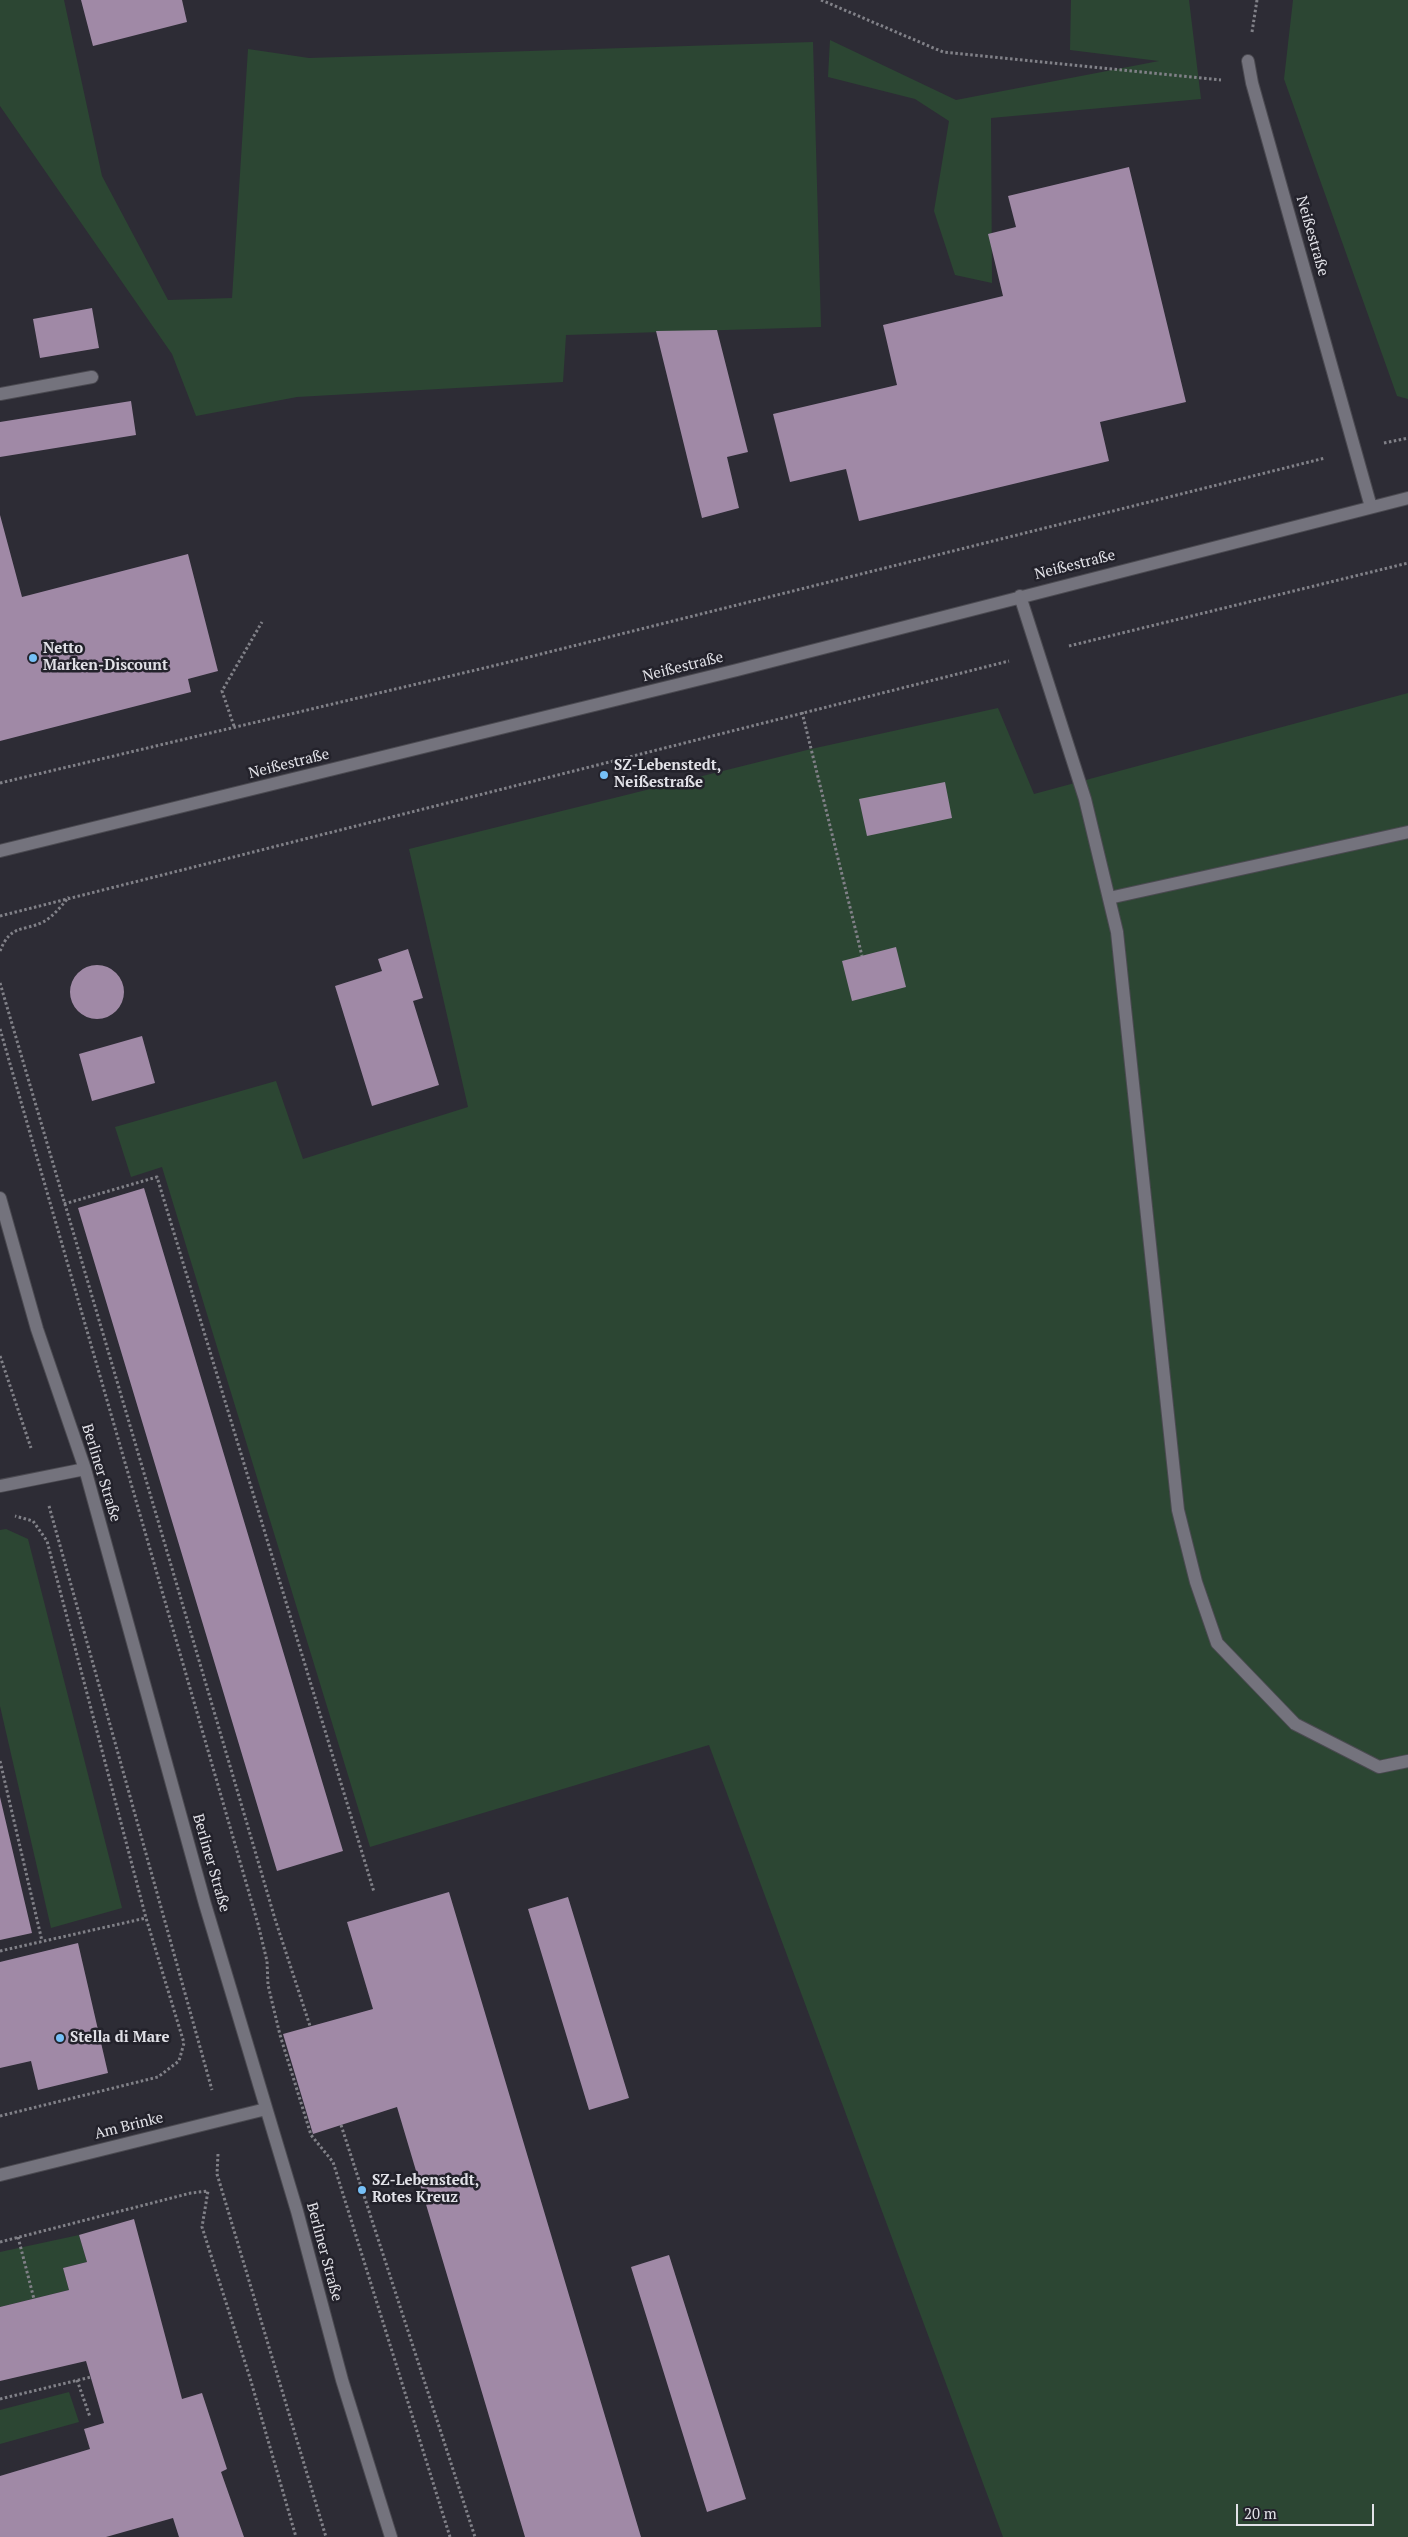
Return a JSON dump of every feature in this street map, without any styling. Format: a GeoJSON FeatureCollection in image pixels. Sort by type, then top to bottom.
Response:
{"type":"FeatureCollection","features":[{"type":"Feature","properties":{"kind":"street","name":"Neißestraße"},"geometry":{"type":"LineString","coordinates":[[1248,61],[1252,83],[1371,507]]}},
{"type":"Feature","properties":{"kind":"street"},"geometry":{"type":"LineString","coordinates":[[0,394],[92,377]]}},
{"type":"Feature","properties":{"kind":"street","name":"Neißestraße"},"geometry":{"type":"LineString","coordinates":[[0,851],[728,673],[1020,596],[1408,498]]}},
{"type":"Feature","properties":{"kind":"street"},"geometry":{"type":"LineString","coordinates":[[1020,596],[1085,799],[1118,942],[1178,1510],[1196,1582],[1217,1643],[1295,1724],[1379,1767],[1408,1762]]}},
{"type":"Feature","properties":{"kind":"street"},"geometry":{"type":"LineString","coordinates":[[1109,898],[1408,832]]}},
{"type":"Feature","properties":{"kind":"street","name":"Berliner Straße"},"geometry":{"type":"LineString","coordinates":[[0,1198],[37,1329],[86,1470],[205,1904],[297,2211],[342,2380],[392,2537]]}},
{"type":"Feature","properties":{"kind":"street"},"geometry":{"type":"LineString","coordinates":[[0,1486],[86,1470]]}},
{"type":"Feature","properties":{"kind":"street","name":"Am Brinke"},"geometry":{"type":"LineString","coordinates":[[0,2175],[266,2109]]}},
{"type":"Feature","properties":{"kind":"path"},"geometry":{"type":"LineString","coordinates":[[821,0],[943,52],[1252,83]]}},
{"type":"Feature","properties":{"kind":"path"},"geometry":{"type":"LineString","coordinates":[[0,783],[501,664],[1408,438]]}},
{"type":"Feature","properties":{"kind":"path"},"geometry":{"type":"LineString","coordinates":[[0,916],[802,712],[1408,563]]}},
{"type":"Feature","properties":{"kind":"path"},"geometry":{"type":"LineString","coordinates":[[234,726],[222,691],[262,622]]}},
{"type":"Feature","properties":{"kind":"path"},"geometry":{"type":"LineString","coordinates":[[802,712],[862,956]]}},
{"type":"Feature","properties":{"kind":"path"},"geometry":{"type":"LineString","coordinates":[[0,951],[12,933],[24,926],[44,921],[70,897]]}},
{"type":"Feature","properties":{"kind":"path"},"geometry":{"type":"LineString","coordinates":[[0,983],[272,1910],[310,2026]]}},
{"type":"Feature","properties":{"kind":"path"},"geometry":{"type":"LineString","coordinates":[[0,1029],[258,1924],[267,1961],[268,1985],[280,2035],[310,2135],[333,2162],[450,2537]]}},
{"type":"Feature","properties":{"kind":"path"},"geometry":{"type":"LineString","coordinates":[[64,1204],[157,1177],[374,1892]]}},
{"type":"Feature","properties":{"kind":"path"},"geometry":{"type":"LineString","coordinates":[[0,1356],[41,1477],[198,2037],[218,2122],[217,2174],[326,2537]]}},
{"type":"Feature","properties":{"kind":"path"},"geometry":{"type":"LineString","coordinates":[[0,2116],[158,2077],[179,2062],[184,2043],[146,1918],[47,1541],[33,1521],[12,1515]]}},
{"type":"Feature","properties":{"kind":"path"},"geometry":{"type":"LineString","coordinates":[[0,1761],[42,1941]]}},
{"type":"Feature","properties":{"kind":"path"},"geometry":{"type":"LineString","coordinates":[[0,1951],[146,1918]]}},
{"type":"Feature","properties":{"kind":"path"},"geometry":{"type":"LineString","coordinates":[[341,2125],[475,2537]]}},
{"type":"Feature","properties":{"kind":"path"},"geometry":{"type":"LineString","coordinates":[[0,2242],[191,2192],[208,2191],[202,2227],[250,2378],[296,2537]]}},
{"type":"Feature","properties":{"kind":"path"},"geometry":{"type":"LineString","coordinates":[[18,2237],[34,2299]]}},
{"type":"Feature","properties":{"kind":"path"},"geometry":{"type":"LineString","coordinates":[[0,2399],[91,2377]]}},
{"type":"Feature","properties":{"kind":"path"},"geometry":{"type":"LineString","coordinates":[[77,2380],[90,2417]]}},
{"type":"Feature","properties":{"kind":"green space"},"geometry":{"type":"Polygon","coordinates":[[[0,0],[64,0],[102,176],[168,300],[232,298],[248,49],[309,58],[813,42],[821,327],[566,335],[563,382],[297,397],[196,416],[172,354],[0,106],[0,0]]]}},
{"type":"Feature","properties":{"kind":"green space"},"geometry":{"type":"Polygon","coordinates":[[[1071,0],[1189,0],[1201,99],[991,118],[992,283],[955,275],[934,211],[949,121],[915,99],[828,77],[830,40],[956,100],[1159,61],[1070,50],[1071,0]]]}},
{"type":"Feature","properties":{"kind":"green space"},"geometry":{"type":"Polygon","coordinates":[[[1293,0],[1408,0],[1408,399],[1397,396],[1284,79],[1293,0]]]}},
{"type":"Feature","properties":{"kind":"green space"},"geometry":{"type":"Polygon","coordinates":[[[1408,693],[1408,2537],[1003,2537],[709,1745],[370,1847],[162,1167],[131,1177],[115,1127],[276,1081],[303,1159],[468,1107],[409,849],[811,749],[998,708],[1034,794],[1408,693]]]}},
{"type":"Feature","properties":{"kind":"green space"},"geometry":{"type":"Polygon","coordinates":[[[6,1529],[28,1539],[122,1908],[51,1928],[0,1706],[0,1530],[6,1529]]]}},
{"type":"Feature","properties":{"kind":"green space"},"geometry":{"type":"Polygon","coordinates":[[[79,2235],[87,2262],[63,2268],[69,2290],[0,2307],[0,2252],[79,2235]]]}},
{"type":"Feature","properties":{"kind":"green space"},"geometry":{"type":"Polygon","coordinates":[[[69,2392],[79,2422],[0,2444],[0,2410],[69,2392]]]}},
{"type":"Feature","properties":{"kind":"building"},"geometry":{"type":"Polygon","coordinates":[[[81,0],[182,0],[187,22],[93,46],[81,0]]]}},
{"type":"Feature","properties":{"kind":"building"},"geometry":{"type":"Polygon","coordinates":[[[1129,167],[1186,402],[1100,422],[1109,461],[859,521],[846,469],[790,482],[773,414],[897,385],[883,325],[1003,296],[988,234],[1016,227],[1008,196],[1129,167]]]}},
{"type":"Feature","properties":{"kind":"building"},"geometry":{"type":"Polygon","coordinates":[[[92,308],[99,348],[40,358],[33,319],[92,308]]]}},
{"type":"Feature","properties":{"kind":"building"},"geometry":{"type":"Polygon","coordinates":[[[717,330],[748,452],[727,457],[739,508],[702,518],[656,331],[717,330]]]}},
{"type":"Feature","properties":{"kind":"building"},"geometry":{"type":"Polygon","coordinates":[[[131,401],[136,435],[0,457],[0,422],[131,401]]]}},
{"type":"Feature","properties":{"kind":"building"},"geometry":{"type":"Polygon","coordinates":[[[0,515],[22,597],[188,554],[218,671],[188,679],[191,692],[0,741],[0,515]]]}},
{"type":"Feature","properties":{"kind":"building"},"geometry":{"type":"Polygon","coordinates":[[[945,782],[952,818],[867,836],[859,799],[945,782]]]}},
{"type":"Feature","properties":{"kind":"building"},"geometry":{"type":"Polygon","coordinates":[[[896,947],[906,987],[852,1001],[842,961],[896,947]]]}},
{"type":"Feature","properties":{"kind":"building"},"geometry":{"type":"Polygon","coordinates":[[[408,949],[423,998],[413,1001],[439,1085],[372,1106],[335,986],[382,971],[378,959],[408,949]]]}},
{"type":"Feature","properties":{"kind":"building"},"geometry":{"type":"Polygon","coordinates":[[[92,965],[102,965],[112,969],[120,977],[124,992],[120,1007],[112,1015],[102,1019],[92,1019],[82,1015],[74,1007],[70,997],[70,987],[74,977],[82,969],[92,965]]]}},
{"type":"Feature","properties":{"kind":"building"},"geometry":{"type":"Polygon","coordinates":[[[142,1036],[155,1083],[92,1101],[79,1054],[142,1036]]]}},
{"type":"Feature","properties":{"kind":"building"},"geometry":{"type":"Polygon","coordinates":[[[144,1188],[343,1851],[277,1871],[78,1208],[144,1188]]]}},
{"type":"Feature","properties":{"kind":"building"},"geometry":{"type":"Polygon","coordinates":[[[0,1797],[32,1933],[0,1940],[0,1797]]]}},
{"type":"Feature","properties":{"kind":"building"},"geometry":{"type":"Polygon","coordinates":[[[449,1892],[641,2537],[525,2537],[397,2107],[313,2134],[283,2034],[373,2009],[347,1922],[449,1892]]]}},
{"type":"Feature","properties":{"kind":"building"},"geometry":{"type":"Polygon","coordinates":[[[568,1897],[629,2098],[589,2110],[528,1909],[568,1897]]]}},
{"type":"Feature","properties":{"kind":"building"},"geometry":{"type":"Polygon","coordinates":[[[78,1943],[108,2073],[38,2090],[31,2061],[0,2068],[0,1962],[78,1943]]]}},
{"type":"Feature","properties":{"kind":"building"},"geometry":{"type":"Polygon","coordinates":[[[134,2219],[182,2399],[202,2393],[227,2469],[221,2472],[244,2537],[179,2537],[173,2518],[106,2537],[0,2537],[0,2476],[90,2449],[84,2429],[104,2423],[86,2361],[0,2381],[0,2307],[69,2290],[63,2268],[87,2262],[79,2235],[134,2219]]]}},
{"type":"Feature","properties":{"kind":"building"},"geometry":{"type":"Polygon","coordinates":[[[669,2255],[746,2499],[707,2512],[631,2267],[669,2255]]]}},
{"type":"Feature","properties":{"kind":"place","name":"Netto Marken-Discount"},"geometry":{"type":"Point","coordinates":[33,658]}},
{"type":"Feature","properties":{"kind":"place","name":"SZ-Lebenstedt, Neißestraße"},"geometry":{"type":"Point","coordinates":[604,775]}},
{"type":"Feature","properties":{"kind":"place","name":"Stella di Mare"},"geometry":{"type":"Point","coordinates":[60,2038]}},
{"type":"Feature","properties":{"kind":"place","name":"SZ-Lebenstedt, Rotes Kreuz"},"geometry":{"type":"Point","coordinates":[362,2190]}}]}
